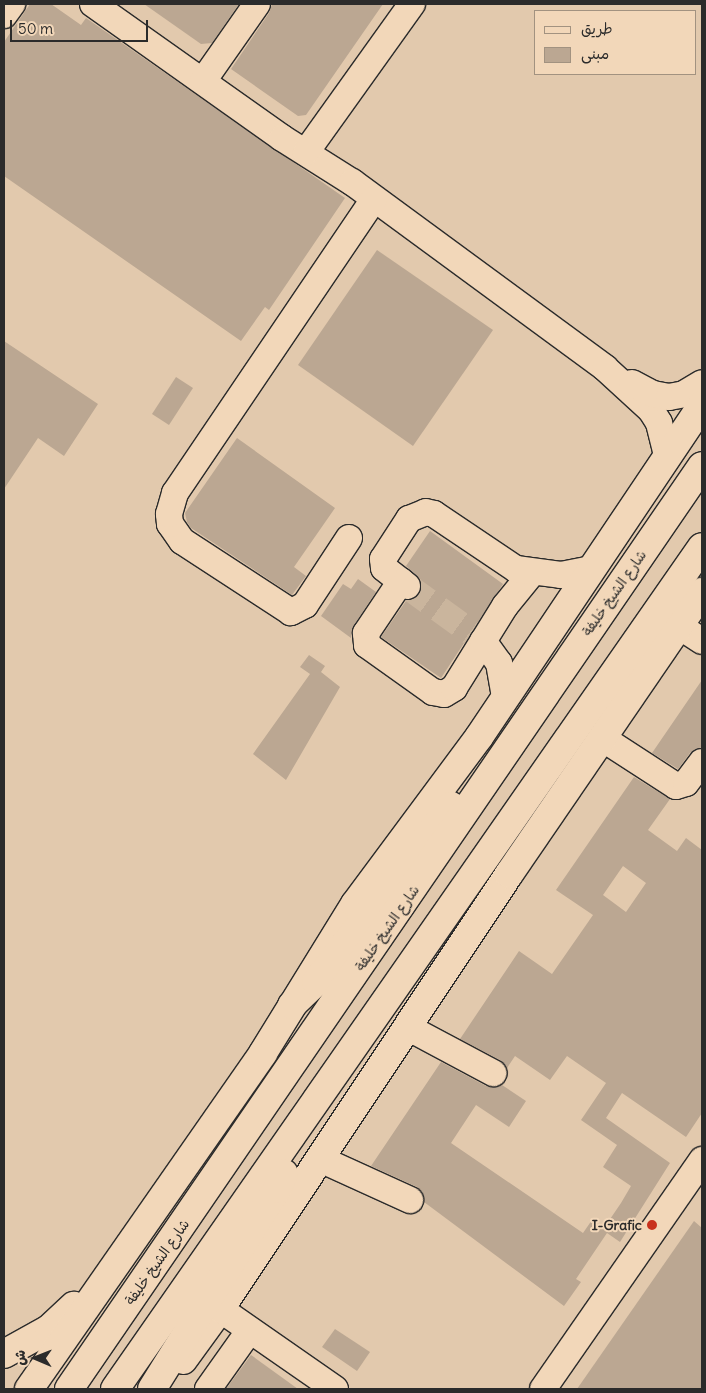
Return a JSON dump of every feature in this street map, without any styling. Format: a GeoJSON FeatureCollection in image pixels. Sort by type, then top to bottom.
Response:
{"type":"FeatureCollection","features":[{"type":"Feature","properties":{"kind":"main road"},"geometry":{"type":"LineString","coordinates":[[29,1389],[142,1229],[292,1005],[351,911],[505,696],[667,454],[702,405]]}},
{"type":"Feature","properties":{"kind":"main road","name":"شارع الشيخ خليفة"},"geometry":{"type":"LineString","coordinates":[[69,1389],[438,854],[497,762],[702,466]]}},
{"type":"Feature","properties":{"kind":"main road"},"geometry":{"type":"LineString","coordinates":[[115,1389],[488,858],[702,547]]}},
{"type":"Feature","properties":{"kind":"main road"},"geometry":{"type":"LineString","coordinates":[[161,1389],[220,1309],[407,1027],[702,592]]}},
{"type":"Feature","properties":{"kind":"main road"},"geometry":{"type":"LineString","coordinates":[[292,1005],[316,982],[450,807],[497,762]]}},
{"type":"Feature","properties":{"kind":"main road"},"geometry":{"type":"LineString","coordinates":[[152,1389],[277,1189],[304,1118]]}},
{"type":"Feature","properties":{"kind":"main road"},"geometry":{"type":"LineString","coordinates":[[4,1354],[25,1344],[60,1320],[116,1250],[142,1229]]}},
{"type":"Feature","properties":{"kind":"street"},"geometry":{"type":"LineString","coordinates":[[4,15],[12,4]]}},
{"type":"Feature","properties":{"kind":"street"},"geometry":{"type":"LineString","coordinates":[[203,81],[256,4]]}},
{"type":"Feature","properties":{"kind":"street"},"geometry":{"type":"LineString","coordinates":[[306,152],[412,4]]}},
{"type":"Feature","properties":{"kind":"street"},"geometry":{"type":"LineString","coordinates":[[101,6],[203,81],[374,199],[605,368],[646,392],[660,396],[684,394],[702,383]]}},
{"type":"Feature","properties":{"kind":"street"},"geometry":{"type":"LineString","coordinates":[[349,538],[306,605],[291,612],[182,541],[172,529],[169,514],[175,494],[374,199]]}},
{"type":"Feature","properties":{"kind":"street"},"geometry":{"type":"LineString","coordinates":[[605,368],[651,410],[659,423],[667,454]]}},
{"type":"Feature","properties":{"kind":"street"},"geometry":{"type":"LineString","coordinates":[[531,574],[505,606],[454,688],[444,694],[433,692],[371,649],[366,633],[404,583],[384,568],[383,558],[409,519],[426,512],[434,514],[503,562],[531,574],[561,576],[591,569]]}},
{"type":"Feature","properties":{"kind":"street"},"geometry":{"type":"LineString","coordinates":[[679,626],[702,641]]}},
{"type":"Feature","properties":{"kind":"street"},"geometry":{"type":"LineString","coordinates":[[483,642],[499,663],[505,696]]}},
{"type":"Feature","properties":{"kind":"street"},"geometry":{"type":"LineString","coordinates":[[599,742],[676,786],[686,783],[702,762]]}},
{"type":"Feature","properties":{"kind":"street"},"geometry":{"type":"LineString","coordinates":[[599,742],[669,794]]}},
{"type":"Feature","properties":{"kind":"street"},"geometry":{"type":"LineString","coordinates":[[407,1027],[493,1074]]}},
{"type":"Feature","properties":{"kind":"street"},"geometry":{"type":"LineString","coordinates":[[320,1159],[410,1200]]}},
{"type":"Feature","properties":{"kind":"street"},"geometry":{"type":"LineString","coordinates":[[543,1389],[702,1160]]}},
{"type":"Feature","properties":{"kind":"street"},"geometry":{"type":"LineString","coordinates":[[220,1309],[335,1389]]}},
{"type":"Feature","properties":{"kind":"street"},"geometry":{"type":"LineString","coordinates":[[208,1389],[250,1330]]}},
{"type":"Feature","properties":{"kind":"shaded area"},"geometry":{"type":"Polygon","coordinates":[[[4,4],[702,4],[702,1389],[4,1389],[4,4]]]}},
{"type":"Feature","properties":{"kind":"building"},"geometry":{"type":"Polygon","coordinates":[[[30,4],[51,4],[81,25],[86,18],[345,198],[269,310],[265,307],[241,341],[4,176],[4,42],[30,4]]]}},
{"type":"Feature","properties":{"kind":"building"},"geometry":{"type":"Polygon","coordinates":[[[144,4],[239,4],[212,43],[201,44],[144,4]]]}},
{"type":"Feature","properties":{"kind":"building"},"geometry":{"type":"Polygon","coordinates":[[[272,4],[383,4],[306,115],[298,116],[231,69],[269,13],[272,4]]]}},
{"type":"Feature","properties":{"kind":"building"},"geometry":{"type":"Polygon","coordinates":[[[377,250],[493,330],[413,446],[298,365],[377,250]]]}},
{"type":"Feature","properties":{"kind":"building"},"geometry":{"type":"Polygon","coordinates":[[[4,341],[98,404],[64,456],[38,438],[4,489],[4,341]]]}},
{"type":"Feature","properties":{"kind":"building"},"geometry":{"type":"Polygon","coordinates":[[[176,377],[193,388],[169,425],[152,414],[176,377]]]}},
{"type":"Feature","properties":{"kind":"building"},"geometry":{"type":"Polygon","coordinates":[[[237,438],[335,508],[294,567],[306,576],[292,595],[191,528],[187,522],[185,513],[237,438]]]}},
{"type":"Feature","properties":{"kind":"building"},"geometry":{"type":"Polygon","coordinates":[[[430,531],[503,584],[441,678],[381,637],[406,601],[419,595],[421,580],[406,566],[430,531]]]}},
{"type":"Feature","properties":{"kind":"building"},"geometry":{"type":"Polygon","coordinates":[[[358,579],[376,592],[354,625],[351,638],[321,616],[343,584],[351,589],[358,579]]]}},
{"type":"Feature","properties":{"kind":"building"},"geometry":{"type":"Polygon","coordinates":[[[309,655],[325,666],[321,672],[340,687],[286,780],[253,754],[310,674],[300,667],[309,655]]]}},
{"type":"Feature","properties":{"kind":"building"},"geometry":{"type":"Polygon","coordinates":[[[702,680],[702,747],[690,753],[678,769],[652,753],[702,680]]]}},
{"type":"Feature","properties":{"kind":"building"},"geometry":{"type":"Polygon","coordinates":[[[634,777],[670,799],[648,830],[677,851],[686,838],[702,850],[702,1113],[686,1137],[622,1093],[606,1118],[670,1163],[620,1242],[607,1233],[576,1279],[581,1282],[564,1306],[424,1202],[422,1192],[417,1187],[371,1166],[441,1062],[486,1086],[502,1085],[526,1101],[509,1127],[476,1105],[451,1143],[583,1233],[592,1220],[604,1228],[621,1203],[631,1186],[603,1167],[617,1145],[581,1120],[606,1083],[567,1056],[550,1080],[515,1056],[507,1068],[500,1060],[460,1039],[519,951],[552,974],[593,915],[556,890],[634,777]],[[623,866],[603,895],[626,912],[646,883],[623,866]]]}},
{"type":"Feature","properties":{"kind":"building"},"geometry":{"type":"Polygon","coordinates":[[[694,1221],[702,1228],[702,1389],[577,1389],[694,1221]]]}},
{"type":"Feature","properties":{"kind":"building"},"geometry":{"type":"Polygon","coordinates":[[[335,1329],[370,1352],[357,1371],[322,1347],[335,1329]]]}},
{"type":"Feature","properties":{"kind":"building"},"geometry":{"type":"Polygon","coordinates":[[[251,1355],[298,1389],[226,1389],[251,1355]]]}},
{"type":"Feature","properties":{"kind":"tunnel"},"geometry":{"type":"LineString","coordinates":[[407,586],[483,641]]}},
{"type":"Feature","properties":{"kind":"place","name":"I-Grafic"},"geometry":{"type":"Point","coordinates":[652,1225]}}]}
